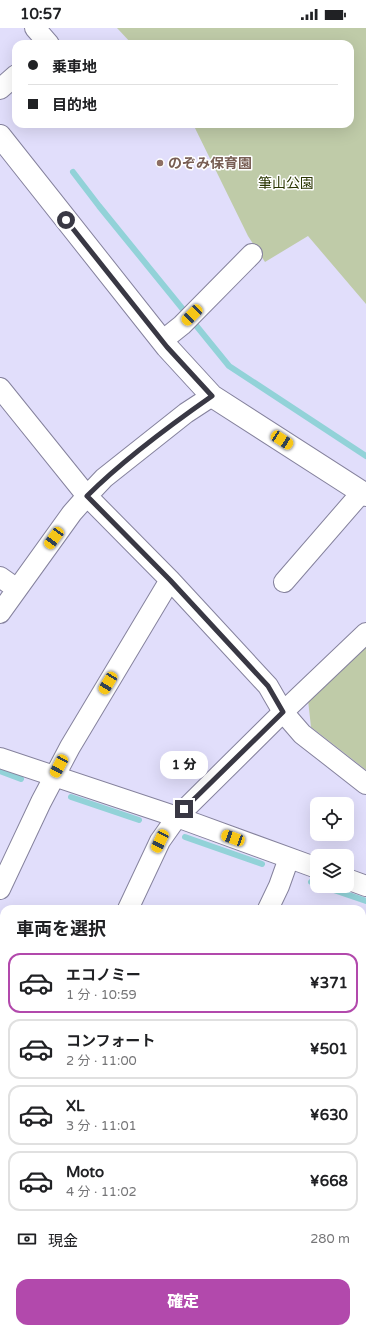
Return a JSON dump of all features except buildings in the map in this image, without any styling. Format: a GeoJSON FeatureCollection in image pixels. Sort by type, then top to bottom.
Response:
{"type":"FeatureCollection","features":[{"type":"Feature","properties":{"kind":"street"},"geometry":{"type":"LineString","coordinates":[[35,28],[46,40]]}},
{"type":"Feature","properties":{"kind":"street"},"geometry":{"type":"LineString","coordinates":[[0,89],[12,78]]}},
{"type":"Feature","properties":{"kind":"street"},"geometry":{"type":"LineString","coordinates":[[1,137],[162,341],[212,396],[364,494],[284,582]]}},
{"type":"Feature","properties":{"kind":"street"},"geometry":{"type":"LineString","coordinates":[[162,341],[182,325],[252,254]]}},
{"type":"Feature","properties":{"kind":"street"},"geometry":{"type":"LineString","coordinates":[[0,388],[87,496],[170,580],[268,686],[283,712],[302,734],[366,784]]}},
{"type":"Feature","properties":{"kind":"street"},"geometry":{"type":"LineString","coordinates":[[0,613],[72,513],[104,478],[186,413],[212,396]]}},
{"type":"Feature","properties":{"kind":"street"},"geometry":{"type":"LineString","coordinates":[[0,576],[17,589]]}},
{"type":"Feature","properties":{"kind":"street"},"geometry":{"type":"LineString","coordinates":[[0,889],[54,776],[170,580]]}},
{"type":"Feature","properties":{"kind":"street"},"geometry":{"type":"LineString","coordinates":[[130,905],[160,841],[177,817],[283,712],[366,633]]}},
{"type":"Feature","properties":{"kind":"street"},"geometry":{"type":"LineString","coordinates":[[0,758],[177,817],[310,866]]}},
{"type":"Feature","properties":{"kind":"street"},"geometry":{"type":"LineString","coordinates":[[270,905],[279,886],[289,858]]}},
{"type":"Feature","properties":{"kind":"street"},"geometry":{"type":"LineString","coordinates":[[354,882],[366,886]]}},
{"type":"Feature","properties":{"kind":"green space","name":"筆山公園"},"geometry":{"type":"Polygon","coordinates":[[[117,28],[366,28],[366,304],[308,236],[265,262],[248,236],[195,128],[354,128],[354,40],[128,40],[117,28]]]}},
{"type":"Feature","properties":{"kind":"green space"},"geometry":{"type":"Polygon","coordinates":[[[366,646],[366,770],[311,727],[308,700],[366,646]]]}},
{"type":"Feature","properties":{"kind":"waterway"},"geometry":{"type":"LineString","coordinates":[[73,172],[229,366],[366,456]]}},
{"type":"Feature","properties":{"kind":"waterway"},"geometry":{"type":"LineString","coordinates":[[0,771],[21,779]]}},
{"type":"Feature","properties":{"kind":"waterway"},"geometry":{"type":"LineString","coordinates":[[71,797],[139,820]]}},
{"type":"Feature","properties":{"kind":"waterway"},"geometry":{"type":"LineString","coordinates":[[185,837],[262,864]]}},
{"type":"Feature","properties":{"kind":"waterway"},"geometry":{"type":"LineString","coordinates":[[343,893],[366,901]]}},
{"type":"Feature","properties":{"kind":"place","name":"のぞみ保育園"},"geometry":{"type":"Point","coordinates":[160,163]}},
{"type":"Feature","properties":{"kind":"route"},"geometry":{"type":"LineString","coordinates":[[66,220],[167,347],[212,396],[186,413],[104,478],[87,496],[170,580],[268,686],[283,712],[184,809]]}}]}
